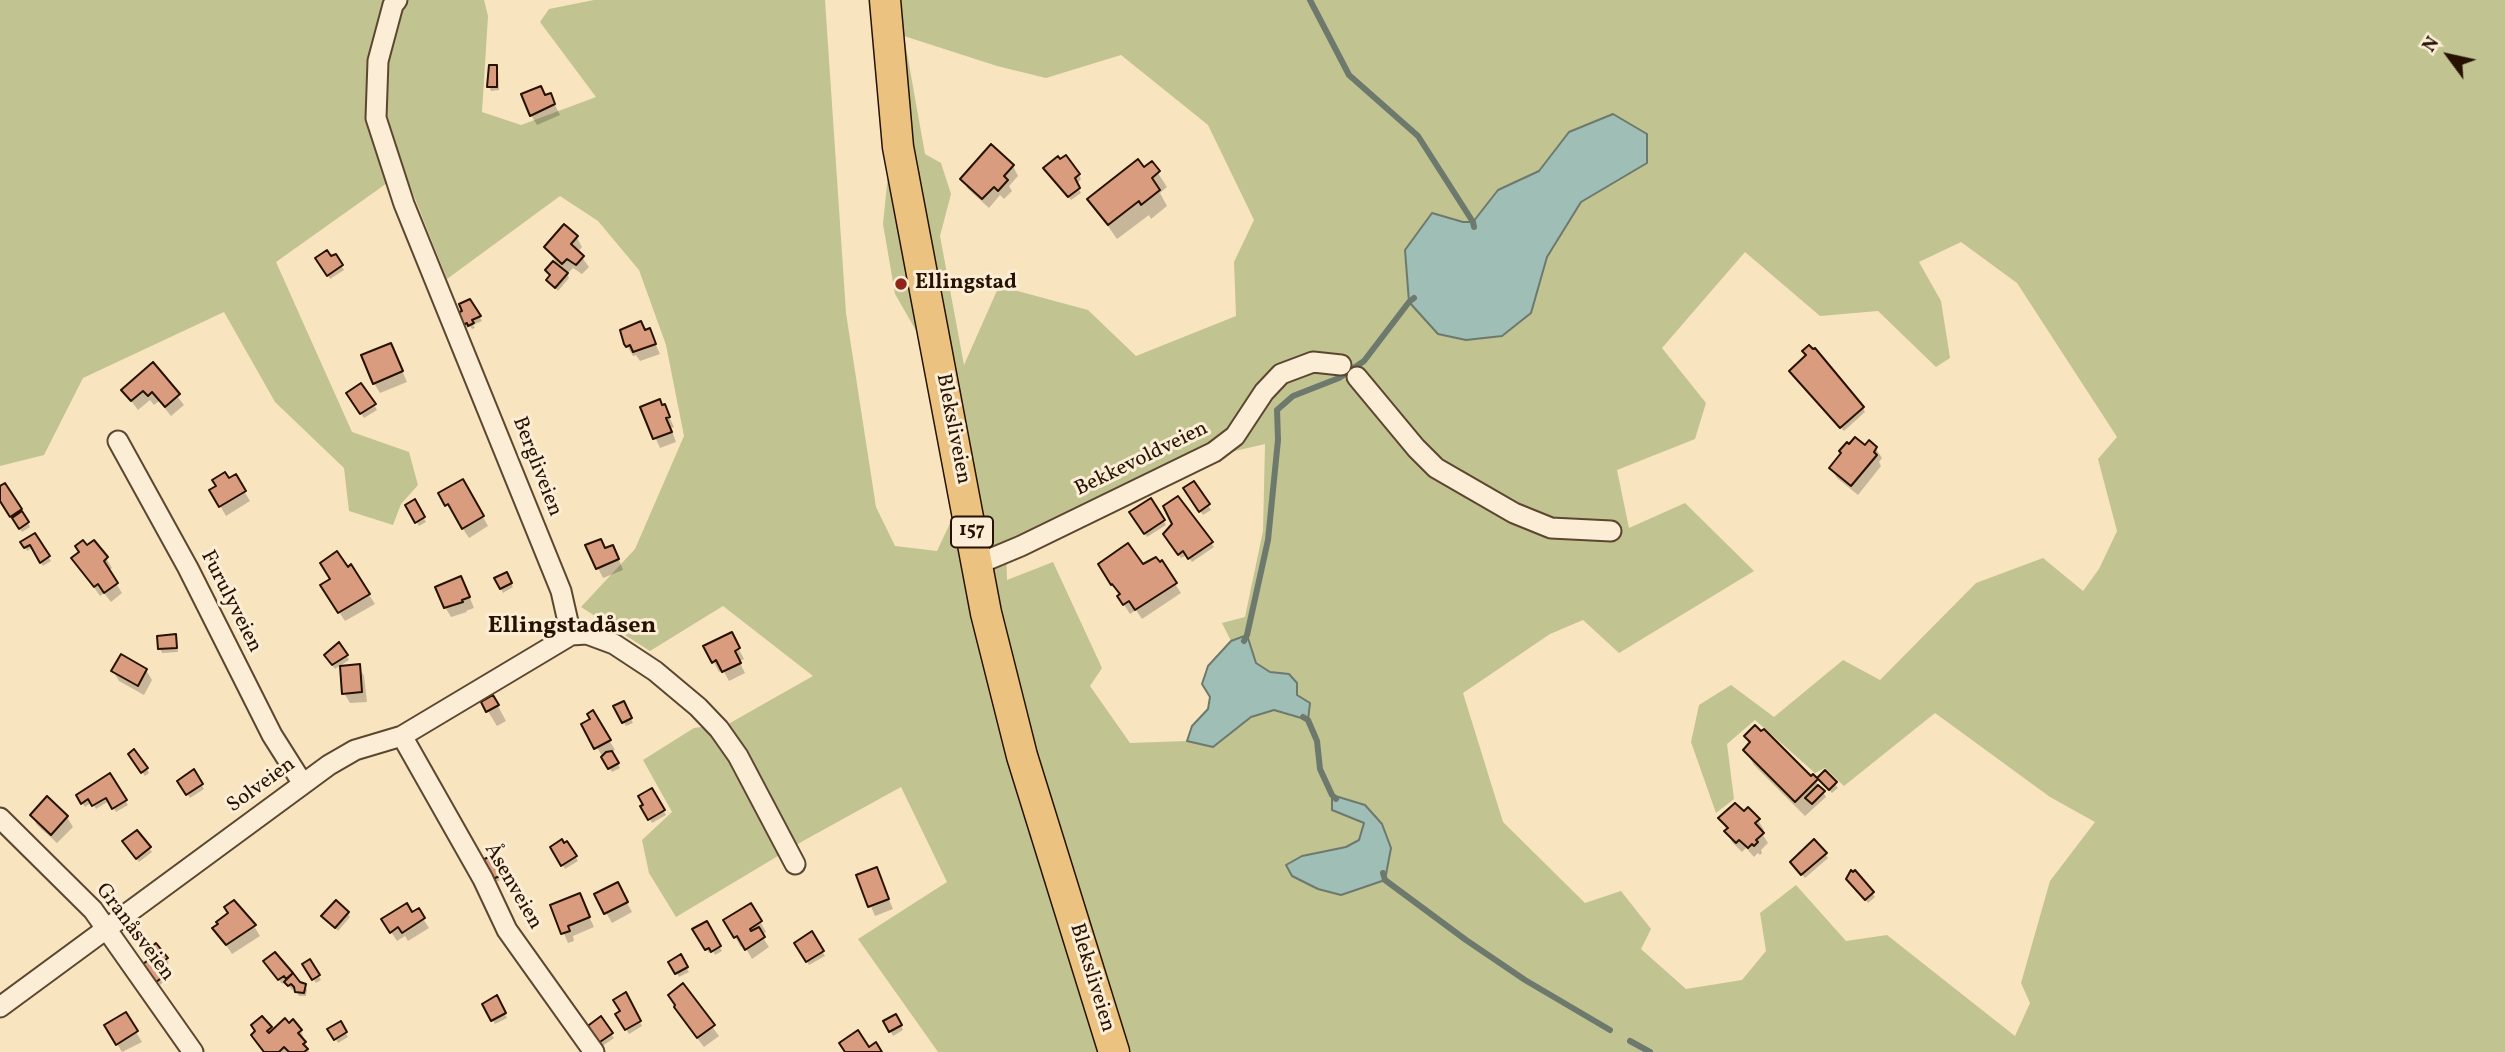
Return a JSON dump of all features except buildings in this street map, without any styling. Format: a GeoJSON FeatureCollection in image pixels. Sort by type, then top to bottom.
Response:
{"type":"FeatureCollection","features":[{"type":"Feature","properties":{"kind":"main road","name":"Bleksliveien"},"geometry":{"type":"LineString","coordinates":[[885,0],[898,147],[996,657],[1022,756],[1114,1052]]}},
{"type":"Feature","properties":{"kind":"street","name":"Bergliveien"},"geometry":{"type":"LineString","coordinates":[[397,0],[393,5],[378,61],[376,118],[404,204],[561,591],[571,635]]}},
{"type":"Feature","properties":{"kind":"street","name":"Bekkevoldveien"},"geometry":{"type":"LineString","coordinates":[[978,564],[1021,546],[1214,452],[1235,436],[1264,392],[1281,374],[1313,362],[1349,371],[1436,468],[1514,513],[1551,528],[1611,531]]}},
{"type":"Feature","properties":{"kind":"street","name":"Furulyveien"},"geometry":{"type":"LineString","coordinates":[[118,441],[188,568],[272,735],[303,784]]}},
{"type":"Feature","properties":{"kind":"street"},"geometry":{"type":"LineString","coordinates":[[571,635],[587,634],[614,644],[655,671],[719,729],[738,756],[794,864]]}},
{"type":"Feature","properties":{"kind":"street","name":"Solveien"},"geometry":{"type":"LineString","coordinates":[[0,1007],[303,784],[355,750],[402,736],[571,635]]}},
{"type":"Feature","properties":{"kind":"street","name":"Åsenveien"},"geometry":{"type":"LineString","coordinates":[[402,736],[482,879],[507,930],[594,1052]]}},
{"type":"Feature","properties":{"kind":"street","name":"Granåsveien"},"geometry":{"type":"LineString","coordinates":[[0,818],[93,910],[193,1052]]}},
{"type":"Feature","properties":{"kind":"green space"},"geometry":{"type":"Polygon","coordinates":[[[0,0],[484,0],[488,16],[482,112],[521,125],[596,97],[540,22],[549,9],[594,0],[825,0],[846,313],[876,507],[895,546],[937,551],[952,519],[918,334],[895,294],[883,224],[888,174],[869,0],[2505,0],[2505,1052],[938,1052],[858,939],[947,882],[901,787],[803,841],[676,917],[649,873],[642,840],[672,812],[643,760],[694,728],[730,723],[813,676],[723,606],[650,651],[581,607],[635,549],[684,436],[666,345],[639,270],[598,221],[560,196],[447,279],[404,171],[276,262],[352,432],[409,452],[418,485],[401,504],[393,525],[349,511],[344,468],[275,402],[224,312],[83,378],[44,455],[0,466],[0,0]],[[904,36],[925,154],[941,163],[951,194],[940,236],[964,365],[999,286],[1088,310],[1136,356],[1236,316],[1234,262],[1254,220],[1208,125],[1121,55],[1046,78],[997,66],[904,36]],[[1569,132],[1539,171],[1498,190],[1473,222],[1463,222],[1432,213],[1531,313],[1547,257],[1581,202],[1647,163],[1569,132]],[[1961,242],[1919,262],[1941,301],[1950,358],[1936,367],[1878,311],[1820,316],[1745,252],[1662,348],[1706,403],[1695,439],[1617,470],[1629,528],[1685,503],[1754,571],[1619,653],[1583,620],[1550,634],[1463,693],[1503,822],[1585,903],[1621,891],[1651,929],[1641,949],[1686,989],[1742,980],[1766,951],[1760,913],[1796,885],[1846,941],[1887,935],[2015,1036],[2030,1003],[2021,983],[2050,881],[2095,822],[2050,797],[1935,713],[1844,786],[1825,768],[1815,773],[1755,720],[1727,744],[1734,799],[1716,813],[1691,742],[1699,705],[1731,685],[1774,717],[1843,660],[1880,680],[1976,583],[2043,558],[2083,591],[2099,569],[2117,531],[2098,459],[2117,437],[2017,283],[1961,242]],[[1265,444],[1179,464],[1006,544],[1007,580],[1053,562],[1102,668],[1090,686],[1130,743],[1187,741],[1213,747],[1251,717],[1274,710],[1294,717],[1296,695],[1256,663],[1247,636],[1231,641],[1222,623],[1245,617],[1263,531],[1265,444]]]}},
{"type":"Feature","properties":{"kind":"water"},"geometry":{"type":"Polygon","coordinates":[[[1613,114],[1647,134],[1647,163],[1581,202],[1547,257],[1531,313],[1502,336],[1466,340],[1438,334],[1409,302],[1405,250],[1432,213],[1463,222],[1473,222],[1498,190],[1539,171],[1569,132],[1613,114]]]}},
{"type":"Feature","properties":{"kind":"water"},"geometry":{"type":"Polygon","coordinates":[[[1247,635],[1256,663],[1270,672],[1289,674],[1297,683],[1297,695],[1310,703],[1308,720],[1274,710],[1251,717],[1213,747],[1187,741],[1192,726],[1208,709],[1210,697],[1202,684],[1208,666],[1231,641],[1247,635]]]}},
{"type":"Feature","properties":{"kind":"water"},"geometry":{"type":"Polygon","coordinates":[[[1332,795],[1365,805],[1382,824],[1391,848],[1385,880],[1341,895],[1318,889],[1292,876],[1286,865],[1302,856],[1346,847],[1359,840],[1364,823],[1332,810],[1332,795]]]}},
{"type":"Feature","properties":{"kind":"waterway"},"geometry":{"type":"LineString","coordinates":[[1310,0],[1349,75],[1418,136],[1474,227]]}},
{"type":"Feature","properties":{"kind":"waterway"},"geometry":{"type":"LineString","coordinates":[[1244,641],[1268,540],[1278,440],[1277,410],[1293,396],[1339,378],[1364,361],[1414,298]]}},
{"type":"Feature","properties":{"kind":"waterway"},"geometry":{"type":"LineString","coordinates":[[1303,717],[1308,720],[1317,741],[1320,769],[1336,799]]}},
{"type":"Feature","properties":{"kind":"waterway"},"geometry":{"type":"LineString","coordinates":[[1383,873],[1385,880],[1466,940],[1525,980],[1610,1030]]}},
{"type":"Feature","properties":{"kind":"waterway"},"geometry":{"type":"LineString","coordinates":[[1630,1041],[1650,1052]]}},
{"type":"Feature","properties":{"kind":"place","name":"Ellingstad"},"geometry":{"type":"Point","coordinates":[901,284]}},
{"type":"Feature","properties":{"kind":"district","name":"Ellingstadåsen"},"geometry":{"type":"Point","coordinates":[572,628]}}]}
